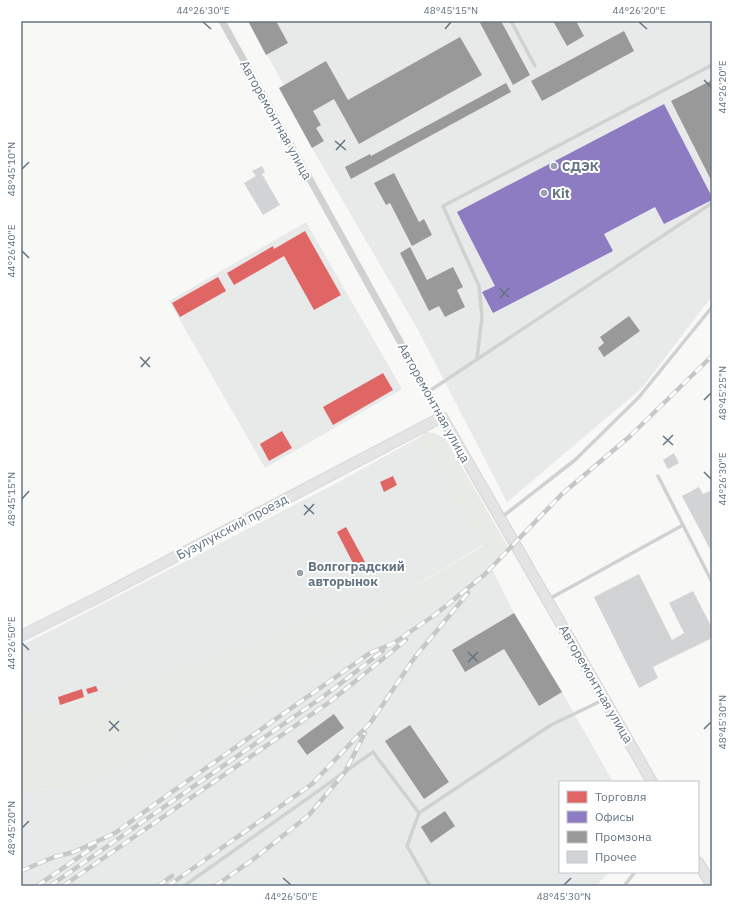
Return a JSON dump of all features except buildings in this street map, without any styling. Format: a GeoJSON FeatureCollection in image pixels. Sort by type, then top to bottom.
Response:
{"type":"FeatureCollection","features":[{"type":"Feature","properties":{"kind":"main road","name":"Авторемонтная улица"},"geometry":{"type":"LineString","coordinates":[[442,417],[651,781]]}},
{"type":"Feature","properties":{"kind":"main road","name":"Бузулукский проезд"},"geometry":{"type":"LineString","coordinates":[[21,636],[97,598],[442,417]]}},
{"type":"Feature","properties":{"kind":"main road"},"geometry":{"type":"LineString","coordinates":[[699,864],[712,886]]}},
{"type":"Feature","properties":{"kind":"street","name":"Авторемонтная улица"},"geometry":{"type":"LineString","coordinates":[[222,21],[442,417]]}},
{"type":"Feature","properties":{"kind":"lane"},"geometry":{"type":"LineString","coordinates":[[511,21],[535,66]]}},
{"type":"Feature","properties":{"kind":"lane"},"geometry":{"type":"LineString","coordinates":[[477,359],[482,317],[479,286],[443,206],[712,65]]}},
{"type":"Feature","properties":{"kind":"lane"},"geometry":{"type":"LineString","coordinates":[[428,392],[712,203]]}},
{"type":"Feature","properties":{"kind":"lane"},"geometry":{"type":"LineString","coordinates":[[500,518],[575,460],[639,397],[712,307]]}},
{"type":"Feature","properties":{"kind":"lane"},"geometry":{"type":"LineString","coordinates":[[658,476],[712,582]]}},
{"type":"Feature","properties":{"kind":"lane"},"geometry":{"type":"LineString","coordinates":[[547,600],[683,525]]}},
{"type":"Feature","properties":{"kind":"lane"},"geometry":{"type":"LineString","coordinates":[[430,886],[407,846],[419,813],[551,725],[604,699]]}},
{"type":"Feature","properties":{"kind":"lane"},"geometry":{"type":"LineString","coordinates":[[184,886],[373,752],[419,813]]}},
{"type":"Feature","properties":{"kind":"lane"},"geometry":{"type":"LineString","coordinates":[[624,886],[634,873]]}},
{"type":"Feature","properties":{"kind":"shaded area"},"geometry":{"type":"Polygon","coordinates":[[[248,21],[712,21],[712,296],[642,388],[507,502],[418,330],[312,148],[284,85],[248,21]]]}},
{"type":"Feature","properties":{"kind":"shaded area"},"geometry":{"type":"Polygon","coordinates":[[[306,222],[402,389],[265,468],[169,301],[306,222]]]}},
{"type":"Feature","properties":{"kind":"shaded area"},"geometry":{"type":"Polygon","coordinates":[[[426,432],[435,433],[446,439],[508,547],[490,565],[486,561],[417,611],[72,788],[35,790],[21,797],[21,720],[269,640],[321,615],[333,631],[391,600],[483,546],[420,437],[426,432]]]}},
{"type":"Feature","properties":{"kind":"shaded area","name":"Волгоградский авторынок"},"geometry":{"type":"Polygon","coordinates":[[[420,437],[483,545],[391,600],[333,631],[321,615],[269,640],[21,720],[21,646],[333,485],[420,437]]]}},
{"type":"Feature","properties":{"kind":"shaded area"},"geometry":{"type":"Polygon","coordinates":[[[486,561],[490,565],[514,613],[562,692],[612,781],[559,781],[559,873],[608,873],[596,886],[21,886],[21,797],[35,790],[72,788],[417,611],[486,561]]]}},
{"type":"Feature","properties":{"kind":"railway"},"geometry":{"type":"LineString","coordinates":[[21,871],[54,857],[74,852],[115,833],[370,653],[394,643],[436,614],[484,575],[562,494],[629,437],[712,356]]}},
{"type":"Feature","properties":{"kind":"railway"},"geometry":{"type":"LineString","coordinates":[[168,886],[312,784],[371,722],[415,657],[468,593]]}},
{"type":"Feature","properties":{"kind":"railway"},"geometry":{"type":"LineString","coordinates":[[63,886],[331,701],[406,640]]}},
{"type":"Feature","properties":{"kind":"railway"},"geometry":{"type":"LineString","coordinates":[[50,886],[324,696],[383,651]]}},
{"type":"Feature","properties":{"kind":"railway"},"geometry":{"type":"LineString","coordinates":[[215,886],[255,858],[309,815],[345,772],[365,733]]}},
{"type":"Feature","properties":{"kind":"railway"},"geometry":{"type":"LineString","coordinates":[[37,886],[95,846]]}},
{"type":"Feature","properties":{"kind":"railway"},"geometry":{"type":"LineString","coordinates":[[158,886],[172,876]]}},
{"type":"Feature","properties":{"kind":"place","name":"СДЭК"},"geometry":{"type":"Point","coordinates":[554,166]}},
{"type":"Feature","properties":{"kind":"place","name":"Kit"},"geometry":{"type":"Point","coordinates":[544,193]}},
{"type":"Feature","properties":{"kind":"place","name":"Волгоградский авторынок"},"geometry":{"type":"Point","coordinates":[300,573]}}]}
